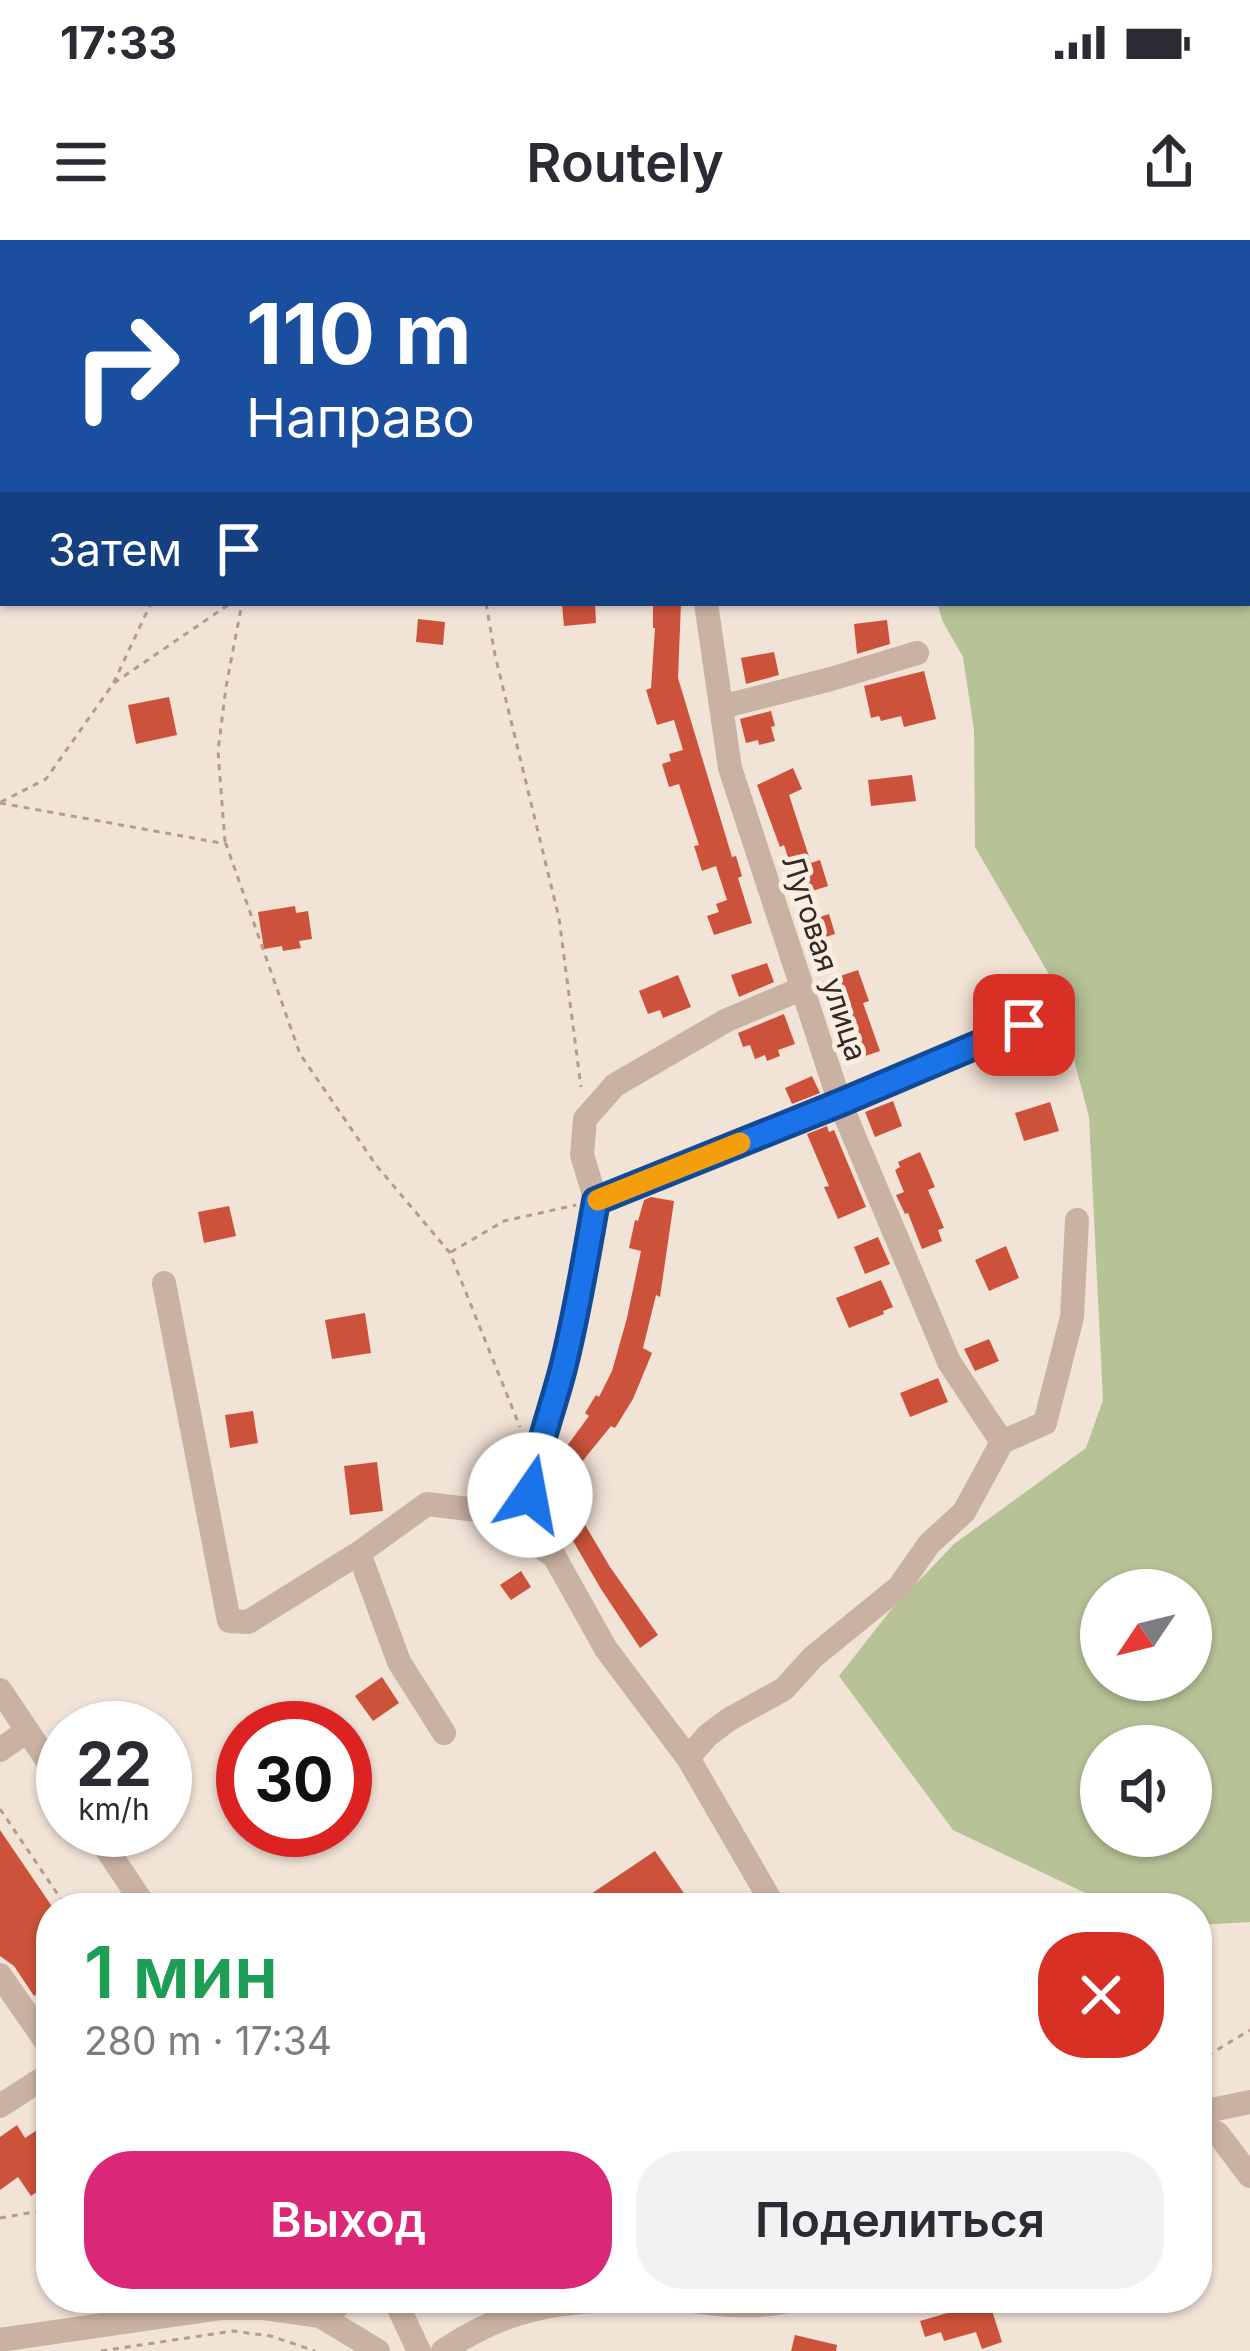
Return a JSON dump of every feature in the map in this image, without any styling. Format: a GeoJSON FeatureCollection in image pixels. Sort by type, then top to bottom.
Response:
{"type":"FeatureCollection","features":[{"type":"Feature","properties":{"kind":"street","name":"Луговая улица"},"geometry":{"type":"LineString","coordinates":[[706,606],[730,768],[840,1103],[949,1363],[1002,1442]]}},
{"type":"Feature","properties":{"kind":"street"},"geometry":{"type":"LineString","coordinates":[[721,706],[917,653]]}},
{"type":"Feature","properties":{"kind":"street"},"geometry":{"type":"LineString","coordinates":[[766,1893],[688,1758],[606,1649],[554,1556],[530,1495],[534,1462],[568,1347],[596,1201],[582,1155],[586,1119],[615,1085],[727,1020],[802,989]]}},
{"type":"Feature","properties":{"kind":"street"},"geometry":{"type":"LineString","coordinates":[[596,1201],[1024,1025]]}},
{"type":"Feature","properties":{"kind":"street"},"geometry":{"type":"LineString","coordinates":[[688,1758],[728,1720],[784,1690],[813,1657],[899,1587],[928,1544],[964,1512],[1002,1442],[1045,1423],[1072,1317],[1077,1220]]}},
{"type":"Feature","properties":{"kind":"street"},"geometry":{"type":"LineString","coordinates":[[164,1282],[229,1621],[248,1622],[427,1504],[485,1510],[554,1556]]}},
{"type":"Feature","properties":{"kind":"street"},"geometry":{"type":"LineString","coordinates":[[359,1553],[399,1662],[444,1733]]}},
{"type":"Feature","properties":{"kind":"street"},"geometry":{"type":"LineString","coordinates":[[0,1690],[36,1744]]}},
{"type":"Feature","properties":{"kind":"street"},"geometry":{"type":"LineString","coordinates":[[0,1750],[27,1731]]}},
{"type":"Feature","properties":{"kind":"street"},"geometry":{"type":"LineString","coordinates":[[112,1857],[136,1893]]}},
{"type":"Feature","properties":{"kind":"street"},"geometry":{"type":"LineString","coordinates":[[0,1976],[36,2028]]}},
{"type":"Feature","properties":{"kind":"street"},"geometry":{"type":"LineString","coordinates":[[0,2106],[36,2083]]}},
{"type":"Feature","properties":{"kind":"street"},"geometry":{"type":"LineString","coordinates":[[1212,2110],[1250,2102]]}},
{"type":"Feature","properties":{"kind":"street"},"geometry":{"type":"LineString","coordinates":[[1212,2131],[1250,2176]]}},
{"type":"Feature","properties":{"kind":"street"},"geometry":{"type":"LineString","coordinates":[[0,2340],[64,2341],[138,2313]]}},
{"type":"Feature","properties":{"kind":"street"},"geometry":{"type":"LineString","coordinates":[[299,2313],[320,2316],[378,2351]]}},
{"type":"Feature","properties":{"kind":"street"},"geometry":{"type":"LineString","coordinates":[[320,2316],[329,2313]]}},
{"type":"Feature","properties":{"kind":"street"},"geometry":{"type":"LineString","coordinates":[[401,2313],[419,2351]]}},
{"type":"Feature","properties":{"kind":"street"},"geometry":{"type":"LineString","coordinates":[[485,2325],[495,2313]]}},
{"type":"Feature","properties":{"kind":"street"},"geometry":{"type":"LineString","coordinates":[[443,2351],[485,2325],[516,2313]]}},
{"type":"Feature","properties":{"kind":"path"},"geometry":{"type":"LineString","coordinates":[[0,803],[46,779],[113,684],[150,606]]}},
{"type":"Feature","properties":{"kind":"path"},"geometry":{"type":"LineString","coordinates":[[113,684],[227,606]]}},
{"type":"Feature","properties":{"kind":"path"},"geometry":{"type":"LineString","coordinates":[[241,606],[218,751],[226,844],[300,1054],[376,1165],[450,1253],[534,1462]]}},
{"type":"Feature","properties":{"kind":"path"},"geometry":{"type":"LineString","coordinates":[[487,606],[560,918],[586,1119]]}},
{"type":"Feature","properties":{"kind":"path"},"geometry":{"type":"LineString","coordinates":[[0,803],[226,844]]}},
{"type":"Feature","properties":{"kind":"path"},"geometry":{"type":"LineString","coordinates":[[450,1253],[504,1221],[596,1201]]}},
{"type":"Feature","properties":{"kind":"path"},"geometry":{"type":"LineString","coordinates":[[0,1809],[57,1893]]}},
{"type":"Feature","properties":{"kind":"path"},"geometry":{"type":"LineString","coordinates":[[1212,2053],[1250,2030]]}},
{"type":"Feature","properties":{"kind":"path"},"geometry":{"type":"LineString","coordinates":[[0,2218],[36,2212]]}},
{"type":"Feature","properties":{"kind":"path"},"geometry":{"type":"LineString","coordinates":[[101,2351],[233,2332],[271,2336],[315,2351]]}},
{"type":"Feature","properties":{"kind":"green space"},"geometry":{"type":"Polygon","coordinates":[[[938,606],[1250,606],[1250,1922],[1212,1924],[1212,1893],[1085,1893],[953,1830],[839,1676],[890,1611],[954,1544],[1086,1448],[1103,1400],[1089,1117],[1054,983],[975,847],[974,730],[963,657],[938,606]]]}},
{"type":"Feature","properties":{"kind":"building"},"geometry":{"type":"Polygon","coordinates":[[[562,606],[595,606],[596,623],[564,626],[562,606]]]}},
{"type":"Feature","properties":{"kind":"building"},"geometry":{"type":"Polygon","coordinates":[[[653,606],[681,606],[678,678],[732,857],[736,856],[752,923],[714,935],[707,916],[719,912],[716,904],[727,900],[716,866],[702,871],[694,846],[699,845],[679,784],[669,787],[662,764],[671,761],[669,754],[683,750],[674,720],[657,725],[646,690],[651,688],[653,606]]]}},
{"type":"Feature","properties":{"kind":"building"},"geometry":{"type":"Polygon","coordinates":[[[418,619],[445,622],[443,645],[416,642],[418,619]]]}},
{"type":"Feature","properties":{"kind":"building"},"geometry":{"type":"Polygon","coordinates":[[[887,620],[890,644],[857,654],[854,624],[887,620]]]}},
{"type":"Feature","properties":{"kind":"building"},"geometry":{"type":"Polygon","coordinates":[[[774,652],[779,675],[746,684],[741,658],[774,652]]]}},
{"type":"Feature","properties":{"kind":"building"},"geometry":{"type":"Polygon","coordinates":[[[924,671],[936,719],[904,727],[901,716],[881,721],[879,716],[871,718],[864,686],[924,671]]]}},
{"type":"Feature","properties":{"kind":"building"},"geometry":{"type":"Polygon","coordinates":[[[169,697],[177,735],[136,744],[128,705],[169,697]]]}},
{"type":"Feature","properties":{"kind":"building"},"geometry":{"type":"Polygon","coordinates":[[[771,711],[775,741],[746,743],[740,719],[771,711]]]}},
{"type":"Feature","properties":{"kind":"building"},"geometry":{"type":"Polygon","coordinates":[[[793,768],[802,789],[789,795],[811,863],[820,860],[828,886],[800,895],[757,785],[793,768]]]}},
{"type":"Feature","properties":{"kind":"building"},"geometry":{"type":"Polygon","coordinates":[[[912,775],[916,801],[871,806],[868,780],[912,775]]]}},
{"type":"Feature","properties":{"kind":"building"},"geometry":{"type":"Polygon","coordinates":[[[295,906],[296,913],[308,911],[312,939],[299,941],[301,948],[264,949],[258,912],[295,906]]]}},
{"type":"Feature","properties":{"kind":"building"},"geometry":{"type":"Polygon","coordinates":[[[829,914],[835,934],[808,943],[801,923],[829,914]]]}},
{"type":"Feature","properties":{"kind":"building"},"geometry":{"type":"Polygon","coordinates":[[[767,963],[774,982],[739,997],[731,975],[767,963]]]}},
{"type":"Feature","properties":{"kind":"building"},"geometry":{"type":"Polygon","coordinates":[[[858,970],[869,1001],[863,1003],[880,1051],[850,1061],[822,982],[858,970]]]}},
{"type":"Feature","properties":{"kind":"building"},"geometry":{"type":"Polygon","coordinates":[[[678,975],[691,1007],[663,1018],[660,1010],[648,1014],[639,991],[678,975]]]}},
{"type":"Feature","properties":{"kind":"building"},"geometry":{"type":"Polygon","coordinates":[[[784,1014],[795,1044],[778,1050],[780,1056],[767,1061],[765,1055],[755,1059],[738,1033],[784,1014]]]}},
{"type":"Feature","properties":{"kind":"building"},"geometry":{"type":"Polygon","coordinates":[[[812,1076],[820,1093],[792,1104],[785,1088],[812,1076]]]}},
{"type":"Feature","properties":{"kind":"building"},"geometry":{"type":"Polygon","coordinates":[[[893,1101],[902,1126],[875,1137],[865,1112],[893,1101]]]}},
{"type":"Feature","properties":{"kind":"building"},"geometry":{"type":"Polygon","coordinates":[[[1050,1102],[1059,1131],[1024,1141],[1015,1113],[1050,1102]]]}},
{"type":"Feature","properties":{"kind":"building"},"geometry":{"type":"Polygon","coordinates":[[[827,1126],[829,1132],[834,1130],[866,1207],[838,1219],[807,1134],[827,1126]]]}},
{"type":"Feature","properties":{"kind":"building"},"geometry":{"type":"Polygon","coordinates":[[[920,1152],[935,1187],[928,1190],[944,1228],[938,1230],[942,1241],[922,1249],[896,1195],[904,1192],[895,1170],[900,1167],[898,1162],[920,1152]]]}},
{"type":"Feature","properties":{"kind":"building"},"geometry":{"type":"Polygon","coordinates":[[[644,1200],[674,1201],[660,1297],[656,1295],[643,1348],[652,1353],[615,1428],[611,1426],[559,1490],[658,1635],[640,1648],[546,1493],[550,1469],[589,1416],[585,1413],[612,1371],[641,1251],[629,1248],[635,1220],[644,1200]]]}},
{"type":"Feature","properties":{"kind":"building"},"geometry":{"type":"Polygon","coordinates":[[[229,1206],[236,1236],[204,1243],[198,1212],[229,1206]]]}},
{"type":"Feature","properties":{"kind":"building"},"geometry":{"type":"Polygon","coordinates":[[[878,1237],[890,1264],[865,1274],[854,1247],[878,1237]]]}},
{"type":"Feature","properties":{"kind":"building"},"geometry":{"type":"Polygon","coordinates":[[[1006,1246],[1019,1278],[989,1291],[975,1260],[1006,1246]]]}},
{"type":"Feature","properties":{"kind":"building"},"geometry":{"type":"Polygon","coordinates":[[[881,1280],[893,1307],[849,1328],[836,1298],[881,1280]]]}},
{"type":"Feature","properties":{"kind":"building"},"geometry":{"type":"Polygon","coordinates":[[[365,1313],[371,1353],[332,1359],[325,1320],[365,1313]]]}},
{"type":"Feature","properties":{"kind":"building"},"geometry":{"type":"Polygon","coordinates":[[[989,1339],[999,1361],[975,1371],[964,1349],[989,1339]]]}},
{"type":"Feature","properties":{"kind":"building"},"geometry":{"type":"Polygon","coordinates":[[[938,1378],[948,1402],[910,1417],[900,1393],[938,1378]]]}},
{"type":"Feature","properties":{"kind":"building"},"geometry":{"type":"Polygon","coordinates":[[[253,1411],[258,1443],[230,1448],[225,1415],[253,1411]]]}},
{"type":"Feature","properties":{"kind":"building"},"geometry":{"type":"Polygon","coordinates":[[[377,1462],[383,1511],[350,1515],[344,1466],[377,1462]]]}},
{"type":"Feature","properties":{"kind":"building"},"geometry":{"type":"Polygon","coordinates":[[[521,1571],[531,1587],[511,1600],[500,1585],[521,1571]]]}},
{"type":"Feature","properties":{"kind":"building"},"geometry":{"type":"Polygon","coordinates":[[[382,1677],[399,1703],[373,1721],[372,1701],[359,1701],[355,1696],[382,1677]]]}},
{"type":"Feature","properties":{"kind":"building"},"geometry":{"type":"Polygon","coordinates":[[[0,1830],[43,1893],[36,1893],[36,1995],[0,1956],[0,1830]]]}},
{"type":"Feature","properties":{"kind":"building"},"geometry":{"type":"Polygon","coordinates":[[[655,1851],[684,1893],[592,1893],[655,1851]]]}},
{"type":"Feature","properties":{"kind":"building"},"geometry":{"type":"Polygon","coordinates":[[[17,2125],[25,2138],[36,2131],[36,2192],[31,2196],[18,2177],[0,2190],[0,2137],[17,2125]]]}},
{"type":"Feature","properties":{"kind":"building"},"geometry":{"type":"Polygon","coordinates":[[[947,2313],[993,2313],[1002,2342],[982,2349],[976,2332],[944,2341],[941,2332],[925,2337],[920,2321],[947,2313]]]}},
{"type":"Feature","properties":{"kind":"building"},"geometry":{"type":"Polygon","coordinates":[[[795,2335],[837,2345],[836,2351],[791,2351],[795,2335]]]}},
{"type":"Feature","properties":{"kind":"slow traffic"},"geometry":{"type":"LineString","coordinates":[[598,1200],[740,1143]]}},
{"type":"Feature","properties":{"kind":"route"},"geometry":{"type":"LineString","coordinates":[[530,1495],[534,1462],[563,1370],[596,1201],[1024,1025]]}}]}
